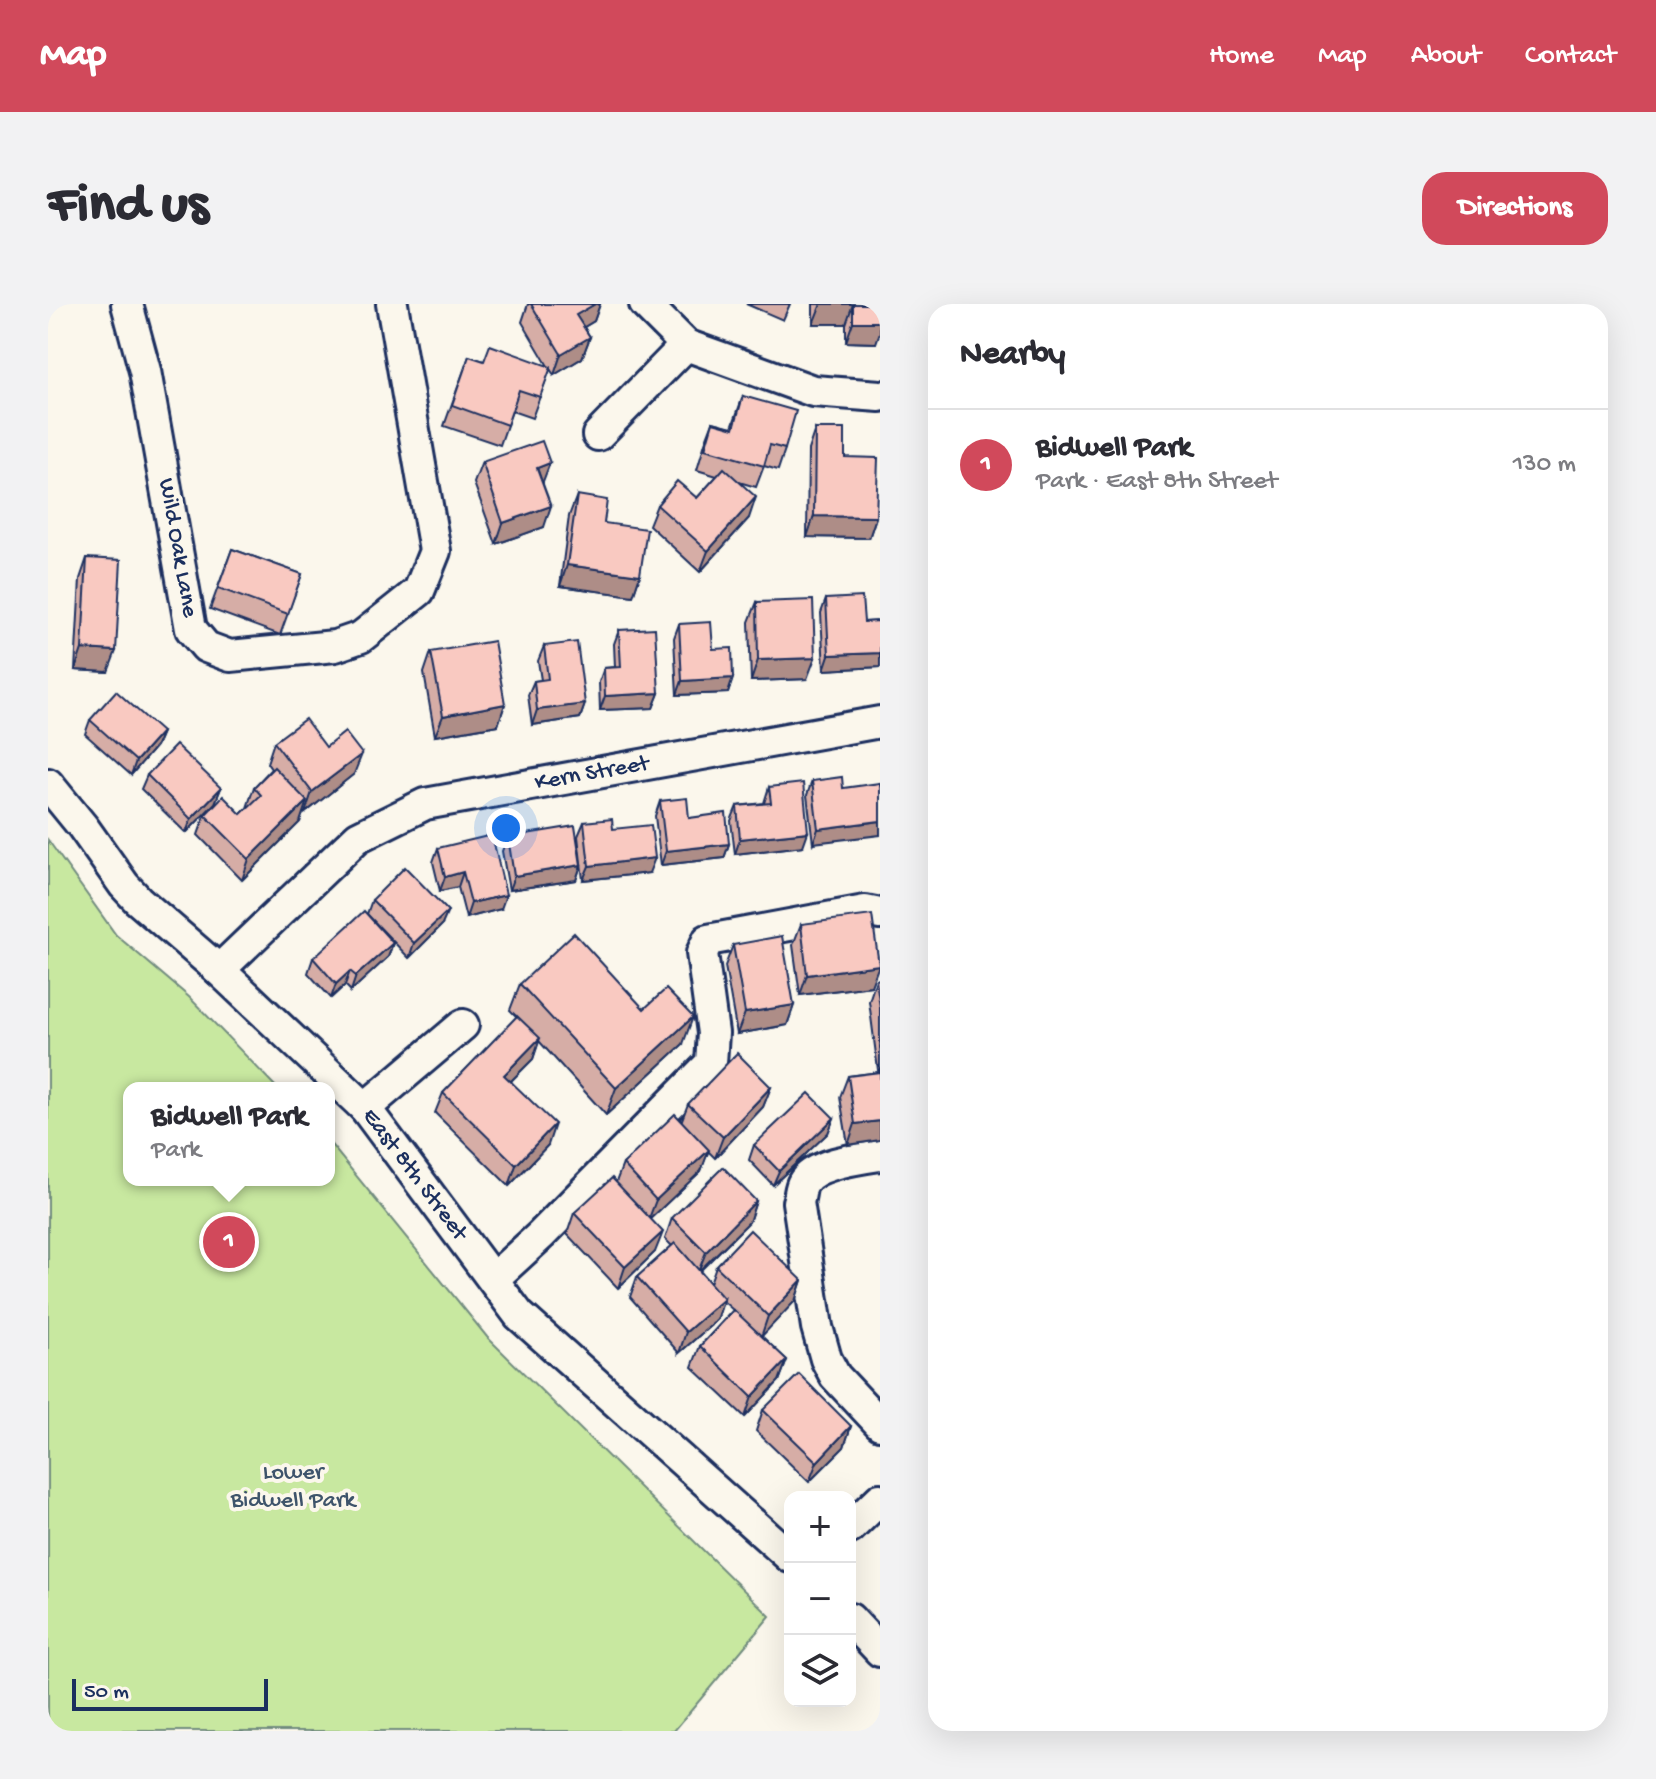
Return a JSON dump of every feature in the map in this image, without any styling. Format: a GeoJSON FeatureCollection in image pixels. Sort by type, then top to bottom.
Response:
{"type":"FeatureCollection","features":[{"type":"Feature","properties":{"kind":"street","name":"Wild Oak Lane"},"geometry":{"type":"LineString","coordinates":[[127,304],[145,371],[191,629],[206,647],[230,656],[335,646],[361,637],[419,591],[435,551],[392,304]]}},
{"type":"Feature","properties":{"kind":"street"},"geometry":{"type":"LineString","coordinates":[[645,304],[686,345],[813,391],[880,396]]}},
{"type":"Feature","properties":{"kind":"street"},"geometry":{"type":"LineString","coordinates":[[598,435],[686,345]]}},
{"type":"Feature","properties":{"kind":"street","name":"Kern Street"},"geometry":{"type":"LineString","coordinates":[[219,970],[358,837],[425,804],[880,722]]}},
{"type":"Feature","properties":{"kind":"street","name":"East 8th Street"},"geometry":{"type":"LineString","coordinates":[[48,784],[138,900],[219,970],[365,1108],[519,1315],[784,1552]]}},
{"type":"Feature","properties":{"kind":"street"},"geometry":{"type":"LineString","coordinates":[[493,1279],[541,1235],[711,1063],[713,1033],[702,953],[708,940],[865,911],[880,914]]}},
{"type":"Feature","properties":{"kind":"street"},"geometry":{"type":"LineString","coordinates":[[365,1108],[463,1025]]}},
{"type":"Feature","properties":{"kind":"street"},"geometry":{"type":"LineString","coordinates":[[880,1155],[845,1161],[814,1172],[803,1183],[798,1202],[817,1327],[826,1359],[835,1376],[880,1424]]}},
{"type":"Feature","properties":{"kind":"street"},"geometry":{"type":"LineString","coordinates":[[856,1522],[880,1499]]}},
{"type":"Feature","properties":{"kind":"street"},"geometry":{"type":"LineString","coordinates":[[856,1625],[880,1651]]}},
{"type":"Feature","properties":{"kind":"green space","name":"Lower Bidwell Park"},"geometry":{"type":"Polygon","coordinates":[[[48,840],[116,935],[189,997],[271,1082],[123,1082],[123,1186],[335,1186],[335,1149],[487,1337],[770,1616],[674,1731],[48,1731],[48,840]]]}},
{"type":"Feature","properties":{"kind":"building"},"geometry":{"type":"Polygon","coordinates":[[[531,304],[595,304],[576,315],[590,337],[561,354],[531,304]]]}},
{"type":"Feature","properties":{"kind":"building"},"geometry":{"type":"Polygon","coordinates":[[[853,304],[880,304],[880,322],[853,322],[853,304]]]}},
{"type":"Feature","properties":{"kind":"building"},"geometry":{"type":"Polygon","coordinates":[[[490,345],[551,367],[540,397],[519,390],[507,425],[452,405],[469,356],[484,361],[490,345]]]}},
{"type":"Feature","properties":{"kind":"building"},"geometry":{"type":"Polygon","coordinates":[[[743,396],[796,411],[785,449],[770,445],[764,466],[705,449],[713,422],[734,428],[743,396]]]}},
{"type":"Feature","properties":{"kind":"building"},"geometry":{"type":"Polygon","coordinates":[[[815,429],[845,429],[845,457],[878,458],[876,517],[814,516],[815,429]]]}},
{"type":"Feature","properties":{"kind":"building"},"geometry":{"type":"Polygon","coordinates":[[[542,441],[550,463],[537,468],[551,506],[503,523],[482,462],[542,441]]]}},
{"type":"Feature","properties":{"kind":"building"},"geometry":{"type":"Polygon","coordinates":[[[724,468],[756,497],[708,551],[657,505],[677,481],[697,498],[724,468]]]}},
{"type":"Feature","properties":{"kind":"building"},"geometry":{"type":"Polygon","coordinates":[[[577,495],[607,500],[604,523],[647,529],[640,575],[567,565],[577,495]]]}},
{"type":"Feature","properties":{"kind":"building"},"geometry":{"type":"Polygon","coordinates":[[[232,549],[302,574],[288,614],[218,588],[232,549]]]}},
{"type":"Feature","properties":{"kind":"building"},"geometry":{"type":"Polygon","coordinates":[[[87,558],[121,560],[116,651],[82,649],[87,558]]]}},
{"type":"Feature","properties":{"kind":"building"},"geometry":{"type":"Polygon","coordinates":[[[862,597],[864,622],[880,621],[880,653],[829,655],[826,599],[862,597]]]}},
{"type":"Feature","properties":{"kind":"building"},"geometry":{"type":"Polygon","coordinates":[[[813,600],[815,658],[758,660],[757,602],[813,600]]]}},
{"type":"Feature","properties":{"kind":"building"},"geometry":{"type":"Polygon","coordinates":[[[711,622],[713,649],[732,648],[733,678],[682,681],[679,624],[711,622]]]}},
{"type":"Feature","properties":{"kind":"building"},"geometry":{"type":"Polygon","coordinates":[[[655,628],[659,693],[605,696],[604,668],[621,667],[619,630],[655,628]]]}},
{"type":"Feature","properties":{"kind":"building"},"geometry":{"type":"Polygon","coordinates":[[[494,641],[505,704],[443,716],[431,652],[494,641]]]}},
{"type":"Feature","properties":{"kind":"building"},"geometry":{"type":"Polygon","coordinates":[[[577,642],[585,704],[537,710],[534,681],[548,679],[544,646],[577,642]]]}},
{"type":"Feature","properties":{"kind":"building"},"geometry":{"type":"Polygon","coordinates":[[[116,691],[162,732],[136,761],[90,720],[116,691]]]}},
{"type":"Feature","properties":{"kind":"building"},"geometry":{"type":"Polygon","coordinates":[[[305,719],[326,747],[345,732],[362,754],[312,792],[274,742],[305,719]]]}},
{"type":"Feature","properties":{"kind":"building"},"geometry":{"type":"Polygon","coordinates":[[[176,745],[221,788],[191,819],[147,775],[176,745]]]}},
{"type":"Feature","properties":{"kind":"building"},"geometry":{"type":"Polygon","coordinates":[[[274,767],[307,801],[249,859],[205,815],[223,796],[241,814],[261,795],[254,787],[274,767]]]}},
{"type":"Feature","properties":{"kind":"building"},"geometry":{"type":"Polygon","coordinates":[[[842,777],[843,788],[880,783],[880,821],[818,829],[812,781],[842,777]]]}},
{"type":"Feature","properties":{"kind":"building"},"geometry":{"type":"Polygon","coordinates":[[[803,783],[808,832],[740,839],[737,806],[771,803],[769,787],[803,783]]]}},
{"type":"Feature","properties":{"kind":"building"},"geometry":{"type":"Polygon","coordinates":[[[687,798],[689,818],[726,813],[729,844],[666,851],[660,801],[687,798]]]}},
{"type":"Feature","properties":{"kind":"building"},"geometry":{"type":"Polygon","coordinates":[[[612,819],[613,829],[651,825],[655,858],[589,866],[584,822],[612,819]]]}},
{"type":"Feature","properties":{"kind":"building"},"geometry":{"type":"Polygon","coordinates":[[[575,826],[581,865],[514,876],[508,837],[575,826]]]}},
{"type":"Feature","properties":{"kind":"building"},"geometry":{"type":"Polygon","coordinates":[[[492,835],[506,895],[471,903],[463,872],[445,877],[438,848],[492,835]]]}},
{"type":"Feature","properties":{"kind":"building"},"geometry":{"type":"Polygon","coordinates":[[[405,867],[448,911],[414,943],[372,900],[405,867]]]}},
{"type":"Feature","properties":{"kind":"building"},"geometry":{"type":"Polygon","coordinates":[[[364,911],[393,943],[356,976],[350,971],[336,984],[313,958],[364,911]]]}},
{"type":"Feature","properties":{"kind":"building"},"geometry":{"type":"Polygon","coordinates":[[[872,915],[879,965],[807,975],[801,924],[872,915]]]}},
{"type":"Feature","properties":{"kind":"building"},"geometry":{"type":"Polygon","coordinates":[[[574,933],[644,1009],[666,989],[693,1017],[616,1088],[520,984],[574,933]]]}},
{"type":"Feature","properties":{"kind":"building"},"geometry":{"type":"Polygon","coordinates":[[[782,936],[794,1005],[745,1013],[733,945],[782,936]]]}},
{"type":"Feature","properties":{"kind":"building"},"geometry":{"type":"Polygon","coordinates":[[[880,979],[880,1007],[876,980],[880,979]]]}},
{"type":"Feature","properties":{"kind":"building"},"geometry":{"type":"Polygon","coordinates":[[[517,1016],[540,1038],[504,1075],[555,1124],[516,1165],[443,1093],[517,1016]]]}},
{"type":"Feature","properties":{"kind":"building"},"geometry":{"type":"Polygon","coordinates":[[[737,1053],[771,1087],[723,1137],[688,1104],[737,1053]]]}},
{"type":"Feature","properties":{"kind":"building"},"geometry":{"type":"Polygon","coordinates":[[[880,1072],[880,1121],[855,1124],[848,1076],[880,1072]]]}},
{"type":"Feature","properties":{"kind":"building"},"geometry":{"type":"Polygon","coordinates":[[[809,1093],[834,1118],[779,1171],[754,1145],[809,1093]]]}},
{"type":"Feature","properties":{"kind":"building"},"geometry":{"type":"Polygon","coordinates":[[[675,1114],[709,1150],[656,1200],[623,1164],[675,1114]]]}},
{"type":"Feature","properties":{"kind":"building"},"geometry":{"type":"Polygon","coordinates":[[[723,1167],[756,1201],[706,1252],[672,1218],[723,1167]]]}},
{"type":"Feature","properties":{"kind":"building"},"geometry":{"type":"Polygon","coordinates":[[[612,1178],[663,1232],[625,1267],[574,1213],[612,1178]]]}},
{"type":"Feature","properties":{"kind":"building"},"geometry":{"type":"Polygon","coordinates":[[[750,1230],[802,1280],[768,1316],[716,1266],[750,1230]]]}},
{"type":"Feature","properties":{"kind":"building"},"geometry":{"type":"Polygon","coordinates":[[[675,1243],[724,1299],[686,1332],[637,1277],[675,1243]]]}},
{"type":"Feature","properties":{"kind":"building"},"geometry":{"type":"Polygon","coordinates":[[[734,1310],[787,1360],[752,1397],[700,1346],[734,1310]]]}},
{"type":"Feature","properties":{"kind":"building"},"geometry":{"type":"Polygon","coordinates":[[[799,1374],[851,1426],[817,1462],[763,1410],[799,1374]]]}},
{"type":"Feature","properties":{"kind":"place","name":"Bidwell Park"},"geometry":{"type":"Point","coordinates":[229,1242]}}]}
